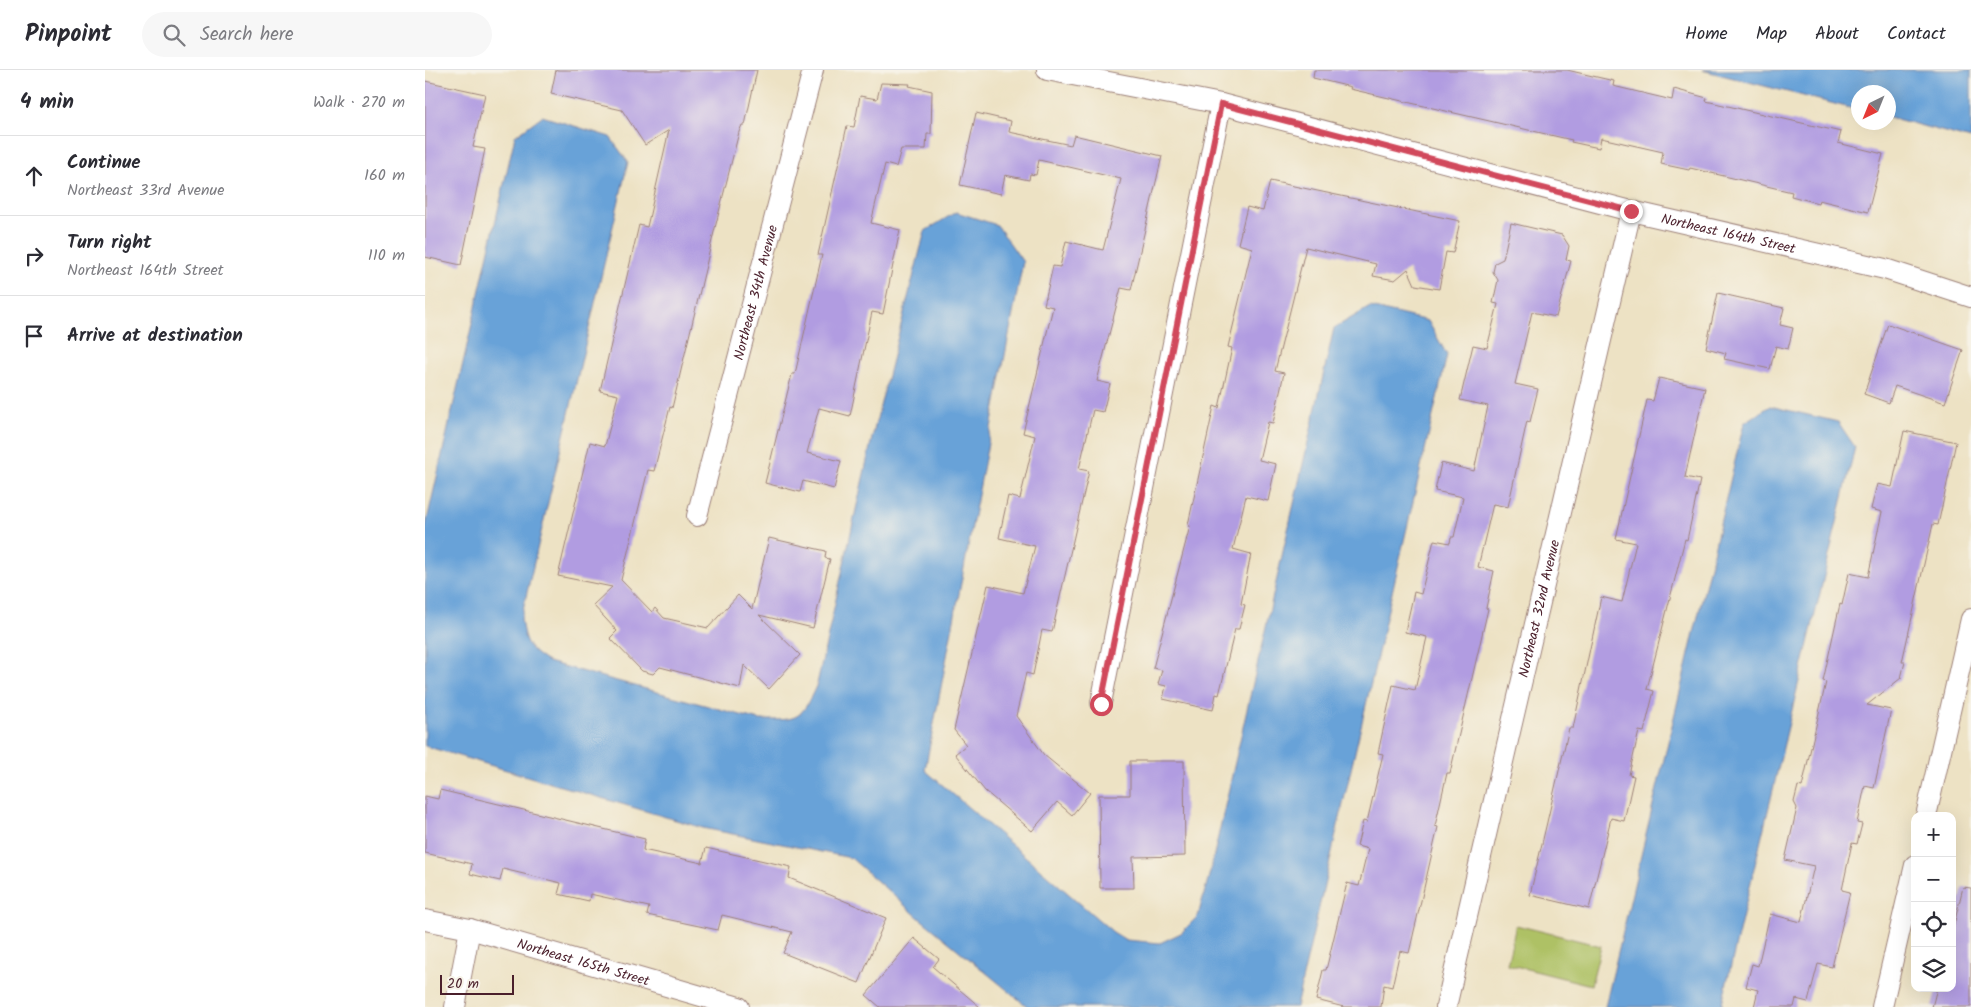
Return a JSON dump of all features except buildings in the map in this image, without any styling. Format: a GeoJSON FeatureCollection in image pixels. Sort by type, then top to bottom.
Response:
{"type":"FeatureCollection","features":[{"type":"Feature","properties":{"kind":"street","name":"Northeast 34th Avenue"},"geometry":{"type":"LineString","coordinates":[[697,516],[813,70]]}},
{"type":"Feature","properties":{"kind":"street","name":"Northeast 164th Street"},"geometry":{"type":"LineString","coordinates":[[1047,70],[1221,104],[1631,211],[1885,269],[1971,297]]}},
{"type":"Feature","properties":{"kind":"street"},"geometry":{"type":"LineString","coordinates":[[1101,704],[1221,104]]}},
{"type":"Feature","properties":{"kind":"street","name":"Northeast 32nd Avenue"},"geometry":{"type":"LineString","coordinates":[[1446,1007],[1631,211]]}},
{"type":"Feature","properties":{"kind":"street"},"geometry":{"type":"LineString","coordinates":[[1927,812],[1971,618]]}},
{"type":"Feature","properties":{"kind":"street"},"geometry":{"type":"LineString","coordinates":[[1883,1007],[1911,883]]}},
{"type":"Feature","properties":{"kind":"street","name":"Northeast 165th Street"},"geometry":{"type":"LineString","coordinates":[[425,920],[470,929],[739,1007]]}},
{"type":"Feature","properties":{"kind":"street"},"geometry":{"type":"LineString","coordinates":[[455,1007],[470,929]]}},
{"type":"Feature","properties":{"kind":"green space"},"geometry":{"type":"Polygon","coordinates":[[[1516,925],[1601,946],[1591,985],[1507,964],[1516,925]]]}},
{"type":"Feature","properties":{"kind":"water"},"geometry":{"type":"Polygon","coordinates":[[[1702,70],[1971,70],[1971,139],[1896,119],[1896,85],[1851,85],[1851,108],[1702,70]]]}},
{"type":"Feature","properties":{"kind":"water"},"geometry":{"type":"Polygon","coordinates":[[[542,116],[610,137],[628,162],[521,618],[525,639],[531,649],[548,662],[759,720],[783,720],[797,716],[802,712],[817,684],[872,438],[925,231],[956,212],[997,225],[1023,262],[925,770],[1113,932],[1126,940],[1160,943],[1181,933],[1198,916],[1210,872],[1334,328],[1370,307],[1428,321],[1447,355],[1296,1007],[1028,1007],[918,917],[851,858],[703,828],[425,746],[425,529],[515,136],[542,116]]]}},
{"type":"Feature","properties":{"kind":"water"},"geometry":{"type":"Polygon","coordinates":[[[1770,406],[1838,422],[1855,447],[1721,1007],[1605,1007],[1744,423],[1770,406]]]}},
{"type":"Feature","properties":{"kind":"route"},"geometry":{"type":"LineString","coordinates":[[1101,704],[1221,104],[1631,211]]}}]}
